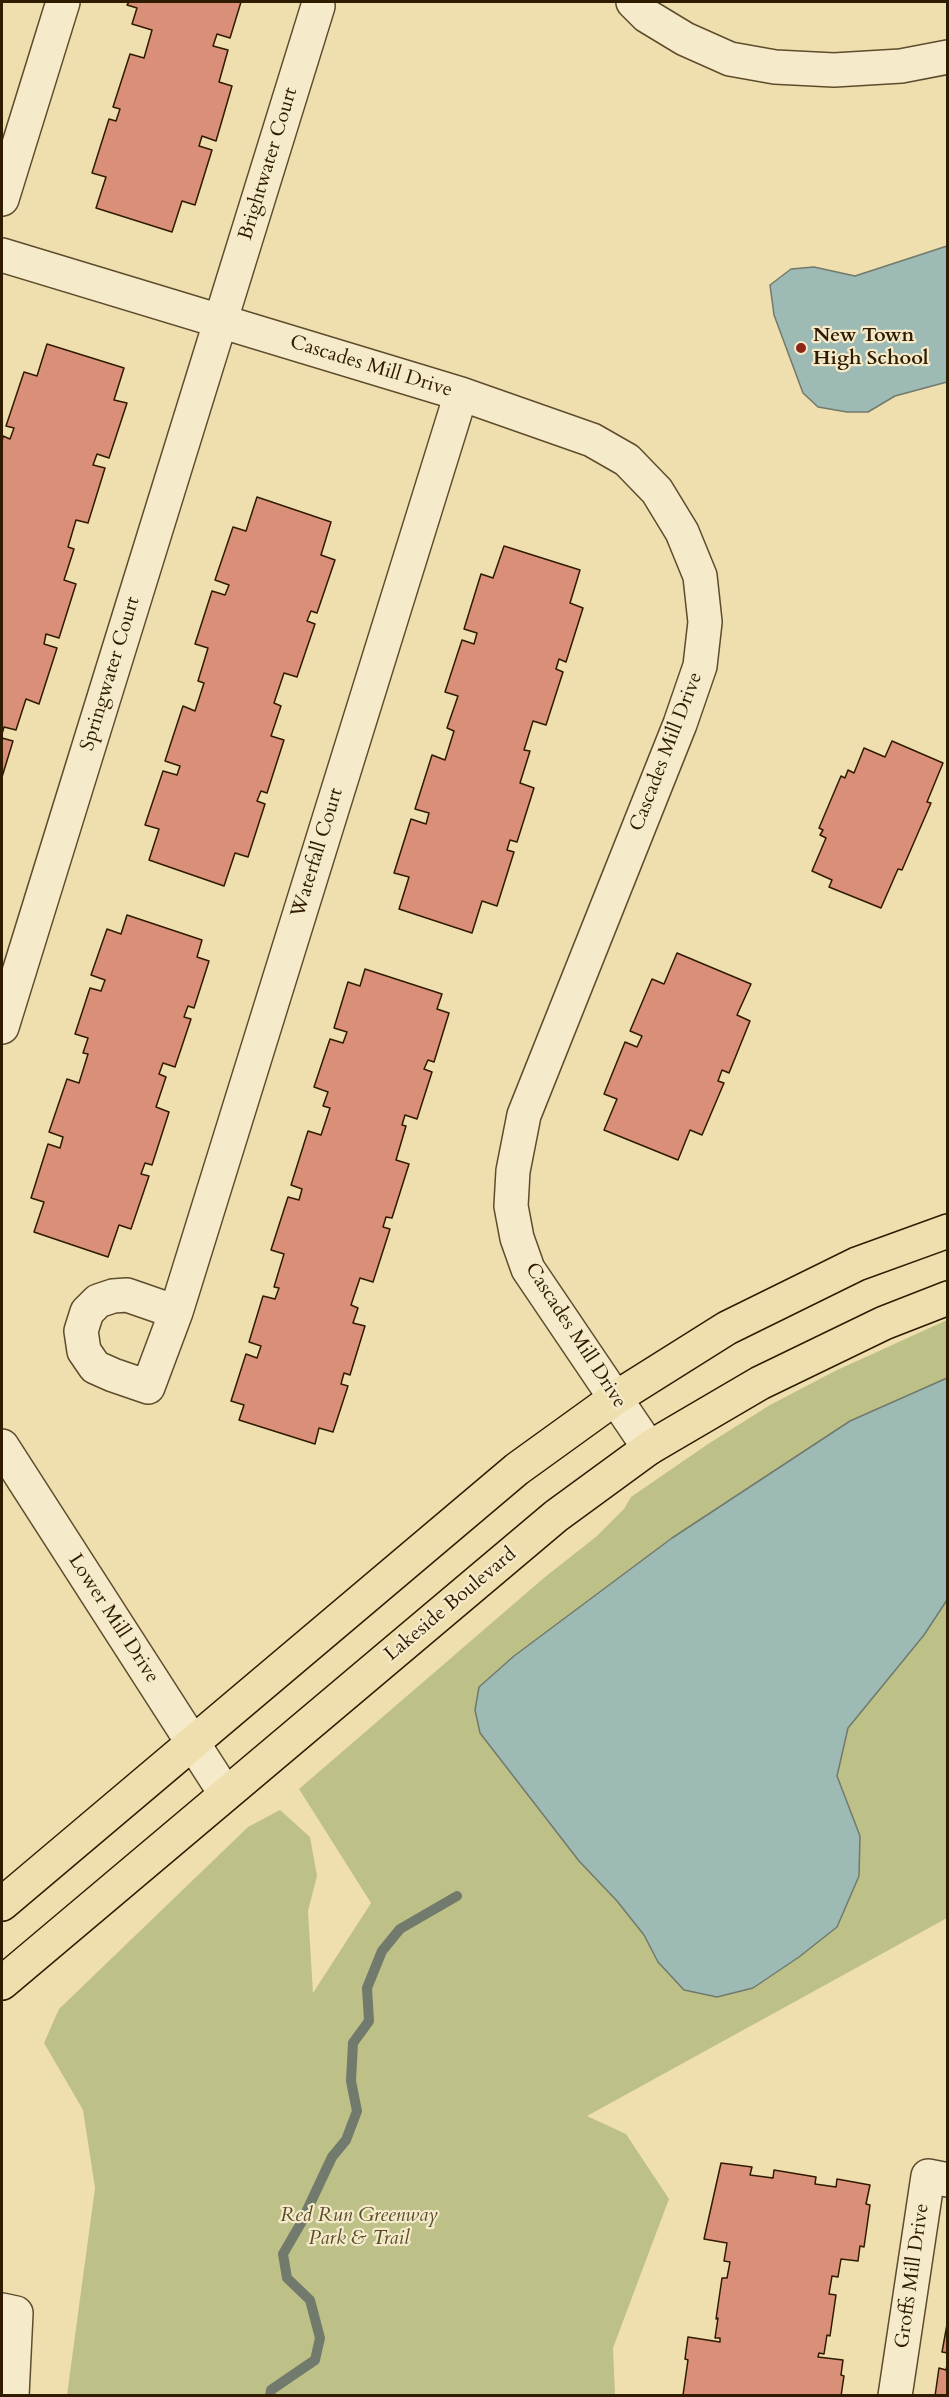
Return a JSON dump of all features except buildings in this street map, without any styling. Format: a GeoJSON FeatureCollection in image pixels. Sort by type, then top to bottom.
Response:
{"type":"FeatureCollection","features":[{"type":"Feature","properties":{"kind":"main road"},"geometry":{"type":"LineString","coordinates":[[2,1904],[517,1469],[614,1399],[727,1328],[857,1264],[948,1231]]}},
{"type":"Feature","properties":{"kind":"main road","name":"Lakeside Boulevard"},"geometry":{"type":"LineString","coordinates":[[2,1983],[556,1516],[649,1448],[760,1383],[884,1323],[948,1298]]}},
{"type":"Feature","properties":{"kind":"street"},"geometry":{"type":"LineString","coordinates":[[2,198],[63,2]]}},
{"type":"Feature","properties":{"kind":"street"},"geometry":{"type":"LineString","coordinates":[[633,2],[647,16],[685,39],[730,59],[775,67],[834,70],[901,66],[948,57]]}},
{"type":"Feature","properties":{"kind":"street","name":"Brightwater Court"},"geometry":{"type":"LineString","coordinates":[[220,322],[318,6]]}},
{"type":"Feature","properties":{"kind":"street","name":"Cascades Mill Drive"},"geometry":{"type":"LineString","coordinates":[[2,255],[461,394],[592,440],[627,460],[657,491],[677,524],[700,576],[705,622],[700,666],[680,724],[524,1115],[513,1171],[511,1206],[517,1238],[528,1269],[649,1448]]}},
{"type":"Feature","properties":{"kind":"street","name":"Springwater Court"},"geometry":{"type":"LineString","coordinates":[[2,1027],[220,322]]}},
{"type":"Feature","properties":{"kind":"street","name":"Waterfall Court"},"geometry":{"type":"LineString","coordinates":[[176,1312],[461,394]]}},
{"type":"Feature","properties":{"kind":"street","name":"Lower Mill Drive"},"geometry":{"type":"LineString","coordinates":[[2,1446],[225,1793]]}},
{"type":"Feature","properties":{"kind":"street","name":"Groffs Mill Drive"},"geometry":{"type":"LineString","coordinates":[[895,2396],[928,2176],[948,2180]]}},
{"type":"Feature","properties":{"kind":"street"},"geometry":{"type":"LineString","coordinates":[[2,2310],[16,2313],[12,2396]]}},
{"type":"Feature","properties":{"kind":"green space","name":"Red Run Greenway Park & Trail"},"geometry":{"type":"Polygon","coordinates":[[[947,1320],[947,1918],[587,2116],[626,2134],[669,2199],[613,2348],[615,2395],[67,2395],[95,2188],[83,2110],[44,2043],[59,2009],[248,1827],[280,1810],[310,1837],[317,1876],[308,1911],[313,1993],[371,1903],[299,1789],[545,1577],[597,1536],[624,1509],[631,1497],[770,1405],[835,1371],[947,1320]]]}},
{"type":"Feature","properties":{"kind":"water"},"geometry":{"type":"Polygon","coordinates":[[[947,246],[947,382],[895,396],[868,412],[847,412],[818,407],[803,393],[774,315],[770,285],[791,269],[814,267],[855,276],[947,246]]]}},
{"type":"Feature","properties":{"kind":"water"},"geometry":{"type":"Polygon","coordinates":[[[947,1378],[947,1600],[924,1635],[848,1728],[837,1776],[860,1836],[859,1876],[837,1927],[799,1957],[753,1988],[717,1997],[684,1990],[658,1962],[644,1935],[617,1901],[579,1861],[480,1733],[475,1710],[479,1687],[514,1656],[672,1538],[850,1421],[947,1378]]]}},
{"type":"Feature","properties":{"kind":"waterway"},"geometry":{"type":"LineString","coordinates":[[270,2396],[271,2390],[315,2360],[320,2338],[310,2300],[287,2278],[283,2254],[301,2223],[332,2157],[346,2140],[357,2111],[351,2081],[353,2043],[369,2021],[367,1988],[382,1951],[400,1929],[457,1896]]}},
{"type":"Feature","properties":{"kind":"place","name":"New Town High School"},"geometry":{"type":"Point","coordinates":[801,348]}}]}
